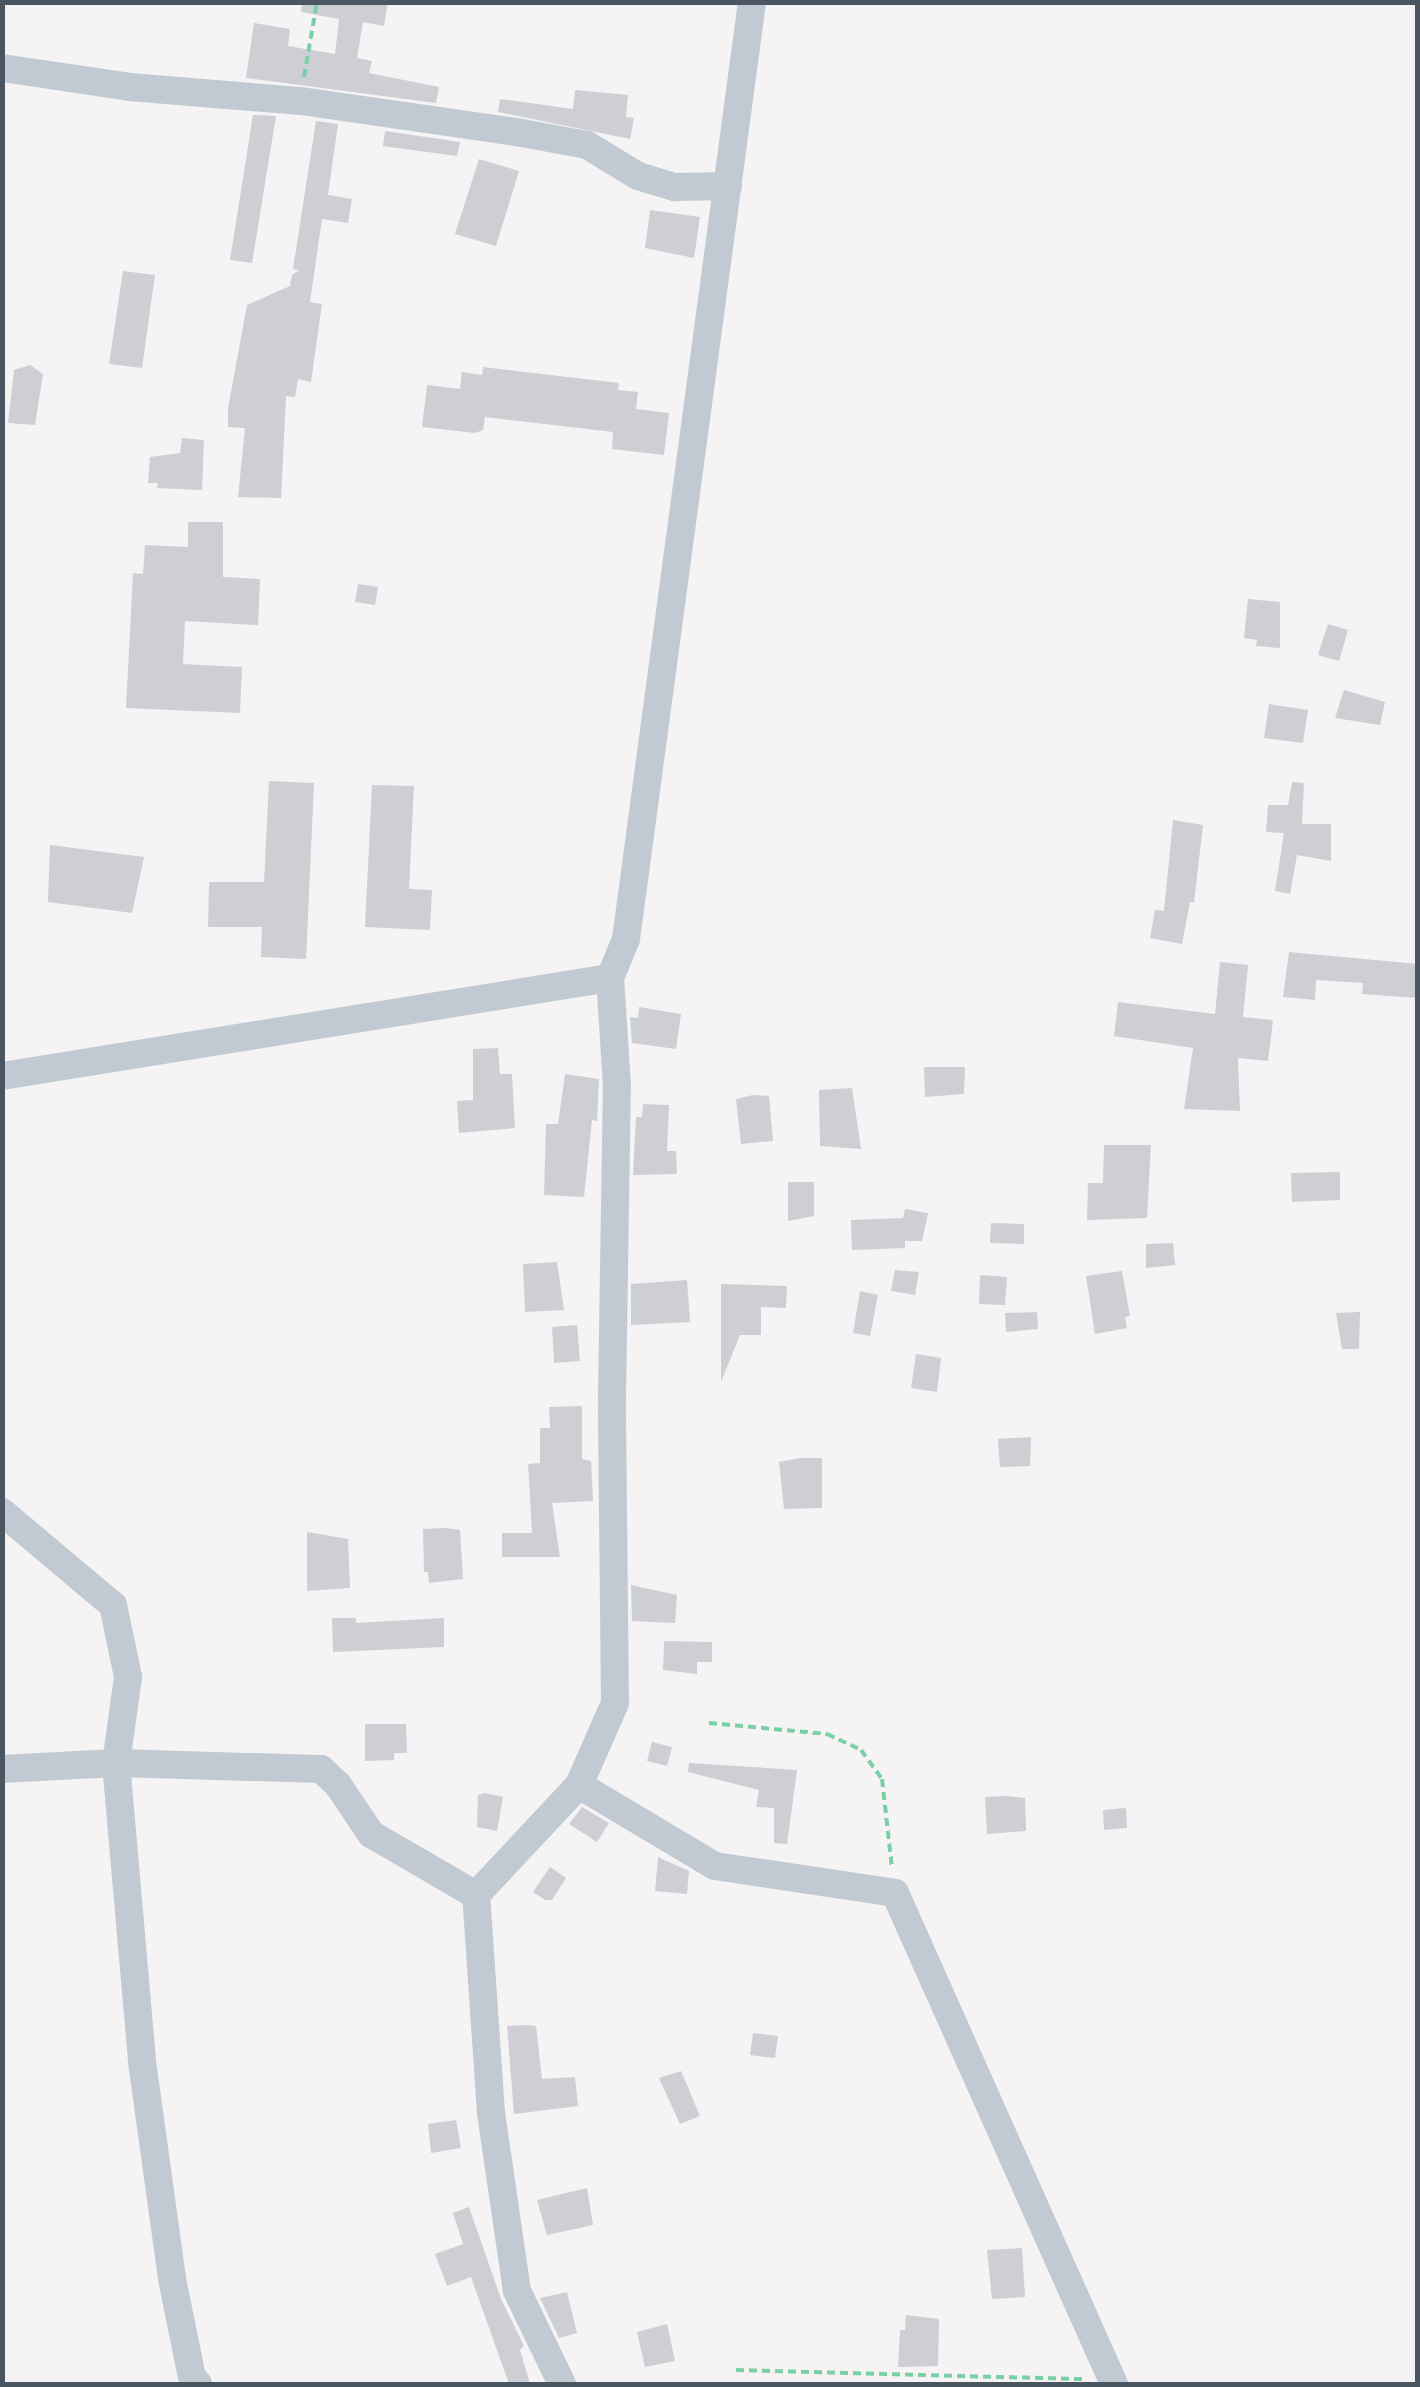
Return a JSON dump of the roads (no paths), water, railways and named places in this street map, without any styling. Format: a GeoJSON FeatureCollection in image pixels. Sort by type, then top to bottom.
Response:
{"type":"FeatureCollection","features":[{"type":"Feature","properties":{"kind":"street"},"geometry":{"type":"LineString","coordinates":[[562,2384],[518,2291],[514,2272],[490,2113],[476,1895],[579,1785],[616,1704],[612,1397],[617,1086],[610,978],[626,939],[752,2]]}},
{"type":"Feature","properties":{"kind":"street"},"geometry":{"type":"LineString","coordinates":[[2,68],[130,87],[301,101],[587,145],[638,176],[675,187],[728,186]]}},
{"type":"Feature","properties":{"kind":"street"},"geometry":{"type":"LineString","coordinates":[[2,1076],[610,978]]}},
{"type":"Feature","properties":{"kind":"street"},"geometry":{"type":"LineString","coordinates":[[2,1512],[113,1605],[128,1677],[116,1763],[143,2069],[172,2279],[192,2377],[198,2384]]}},
{"type":"Feature","properties":{"kind":"street"},"geometry":{"type":"LineString","coordinates":[[2,1768],[116,1763],[320,1769],[338,1786],[371,1834],[476,1895]]}},
{"type":"Feature","properties":{"kind":"street"},"geometry":{"type":"LineString","coordinates":[[579,1785],[715,1866],[896,1893],[1112,2382]]}}]}
